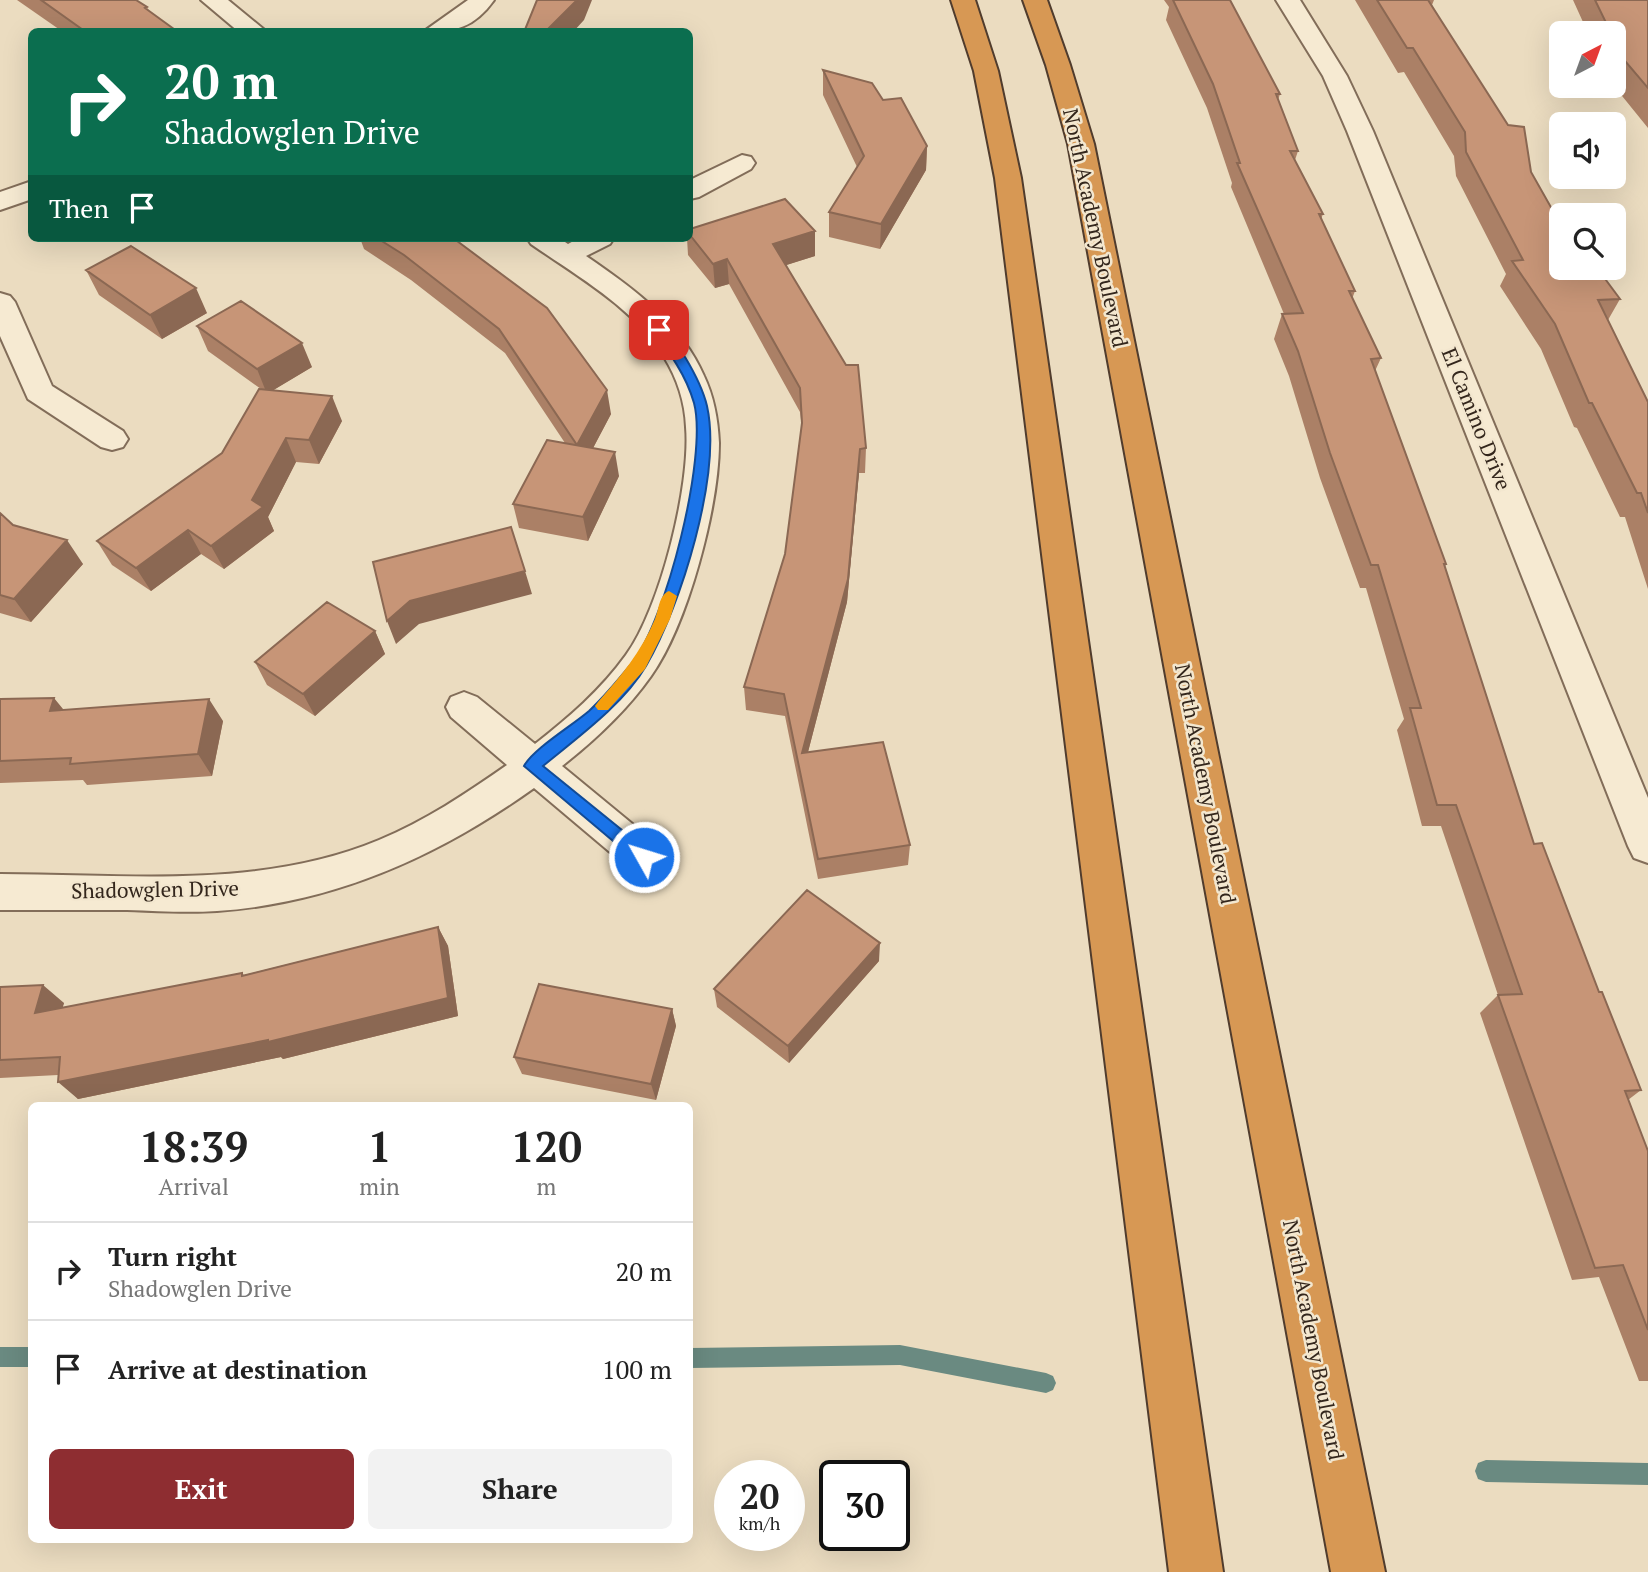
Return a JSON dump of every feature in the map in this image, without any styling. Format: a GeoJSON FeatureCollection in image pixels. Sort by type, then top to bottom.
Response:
{"type":"FeatureCollection","features":[{"type":"Feature","properties":{"kind":"highway"},"geometry":{"type":"LineString","coordinates":[[963,0],[986,71],[1008,178],[1196,1572]]}},
{"type":"Feature","properties":{"kind":"highway","name":"North Academy Boulevard"},"geometry":{"type":"LineString","coordinates":[[1035,0],[1058,65],[1081,144],[1358,1572]]}},
{"type":"Feature","properties":{"kind":"street"},"geometry":{"type":"LineString","coordinates":[[214,0],[250,28]]}},
{"type":"Feature","properties":{"kind":"street"},"geometry":{"type":"LineString","coordinates":[[442,28],[463,17],[482,0]]}},
{"type":"Feature","properties":{"kind":"street","name":"El Camino Drive"},"geometry":{"type":"LineString","coordinates":[[1288,0],[1335,76],[1360,131],[1648,846]]}},
{"type":"Feature","properties":{"kind":"street"},"geometry":{"type":"LineString","coordinates":[[693,189],[742,163]]}},
{"type":"Feature","properties":{"kind":"street"},"geometry":{"type":"LineString","coordinates":[[0,202],[28,191]]}},
{"type":"Feature","properties":{"kind":"street"},"geometry":{"type":"LineString","coordinates":[[553,247],[579,242]]}},
{"type":"Feature","properties":{"kind":"street","name":"Shadowglen Drive"},"geometry":{"type":"LineString","coordinates":[[0,891],[221,893],[302,880],[390,853],[450,825],[532,766],[596,714],[639,665],[662,619],[685,545],[699,486],[704,443],[701,405],[688,372],[670,342],[647,317],[615,290],[553,247]]}},
{"type":"Feature","properties":{"kind":"street"},"geometry":{"type":"LineString","coordinates":[[0,302],[39,392],[112,439]]}},
{"type":"Feature","properties":{"kind":"street"},"geometry":{"type":"LineString","coordinates":[[464,707],[644,857]]}},
{"type":"Feature","properties":{"kind":"building"},"geometry":{"type":"Polygon","coordinates":[[[41,0],[136,0],[172,28],[80,28],[41,0]]]}},
{"type":"Feature","properties":{"kind":"building"},"geometry":{"type":"Polygon","coordinates":[[[537,0],[577,0],[549,28],[526,28],[537,0]]]}},
{"type":"Feature","properties":{"kind":"building"},"geometry":{"type":"Polygon","coordinates":[[[1173,0],[1230,0],[1280,94],[1276,94],[1298,151],[1290,151],[1323,214],[1319,214],[1355,291],[1349,291],[1381,358],[1371,359],[1446,564],[1534,844],[1542,843],[1599,992],[1602,992],[1641,1090],[1625,1091],[1648,1151],[1648,1330],[1623,1265],[1595,1268],[1498,995],[1522,994],[1456,805],[1437,805],[1410,708],[1421,708],[1378,565],[1371,565],[1330,453],[1298,351],[1282,314],[1303,313],[1237,163],[1240,163],[1213,84],[1173,0]]]}},
{"type":"Feature","properties":{"kind":"building"},"geometry":{"type":"Polygon","coordinates":[[[1377,0],[1428,0],[1508,125],[1524,127],[1531,172],[1549,204],[1549,280],[1606,280],[1620,299],[1598,300],[1648,402],[1648,513],[1641,493],[1637,493],[1592,403],[1589,403],[1555,324],[1512,261],[1523,260],[1466,152],[1465,132],[1413,48],[1407,48],[1377,0]]]}},
{"type":"Feature","properties":{"kind":"building"},"geometry":{"type":"Polygon","coordinates":[[[1595,0],[1648,0],[1648,88],[1626,62],[1626,21],[1605,21],[1595,0]]]}},
{"type":"Feature","properties":{"kind":"building"},"geometry":{"type":"Polygon","coordinates":[[[823,70],[872,83],[883,100],[901,98],[927,146],[881,224],[829,212],[864,156],[823,70]]]}},
{"type":"Feature","properties":{"kind":"building"},"geometry":{"type":"Polygon","coordinates":[[[785,199],[815,231],[773,244],[846,365],[858,365],[866,448],[860,449],[848,579],[802,753],[883,742],[910,845],[818,859],[784,694],[744,687],[785,554],[802,423],[800,388],[727,259],[713,264],[693,239],[693,228],[785,199]]]}},
{"type":"Feature","properties":{"kind":"building"},"geometry":{"type":"Polygon","coordinates":[[[383,242],[458,242],[547,308],[607,390],[577,445],[499,329],[383,242]]]}},
{"type":"Feature","properties":{"kind":"building"},"geometry":{"type":"Polygon","coordinates":[[[131,246],[196,288],[150,315],[86,270],[131,246]]]}},
{"type":"Feature","properties":{"kind":"building"},"geometry":{"type":"Polygon","coordinates":[[[241,301],[302,343],[257,369],[197,326],[241,301]]]}},
{"type":"Feature","properties":{"kind":"building"},"geometry":{"type":"Polygon","coordinates":[[[259,389],[332,396],[309,440],[286,438],[252,500],[263,507],[211,546],[188,530],[136,568],[97,541],[222,453],[259,389]]]}},
{"type":"Feature","properties":{"kind":"building"},"geometry":{"type":"Polygon","coordinates":[[[547,440],[615,452],[583,517],[513,504],[547,440]]]}},
{"type":"Feature","properties":{"kind":"building"},"geometry":{"type":"Polygon","coordinates":[[[0,513],[13,525],[67,540],[14,599],[0,595],[0,513]]]}},
{"type":"Feature","properties":{"kind":"building"},"geometry":{"type":"Polygon","coordinates":[[[511,527],[525,571],[410,601],[387,621],[373,562],[511,527]]]}},
{"type":"Feature","properties":{"kind":"building"},"geometry":{"type":"Polygon","coordinates":[[[327,602],[375,631],[303,694],[255,662],[327,602]]]}},
{"type":"Feature","properties":{"kind":"building"},"geometry":{"type":"Polygon","coordinates":[[[54,698],[50,711],[209,699],[198,754],[70,764],[71,758],[0,761],[0,699],[54,698]]]}},
{"type":"Feature","properties":{"kind":"building"},"geometry":{"type":"Polygon","coordinates":[[[807,890],[880,943],[788,1046],[714,989],[807,890]]]}},
{"type":"Feature","properties":{"kind":"building"},"geometry":{"type":"Polygon","coordinates":[[[438,927],[448,998],[268,1042],[58,1082],[60,1057],[0,1060],[0,987],[43,985],[35,1013],[242,973],[242,976],[438,927]]]}},
{"type":"Feature","properties":{"kind":"building"},"geometry":{"type":"Polygon","coordinates":[[[539,984],[672,1009],[651,1084],[514,1057],[539,984]]]}},
{"type":"Feature","properties":{"kind":"waterway"},"geometry":{"type":"LineString","coordinates":[[693,1358],[900,1355],[1046,1383]]}},
{"type":"Feature","properties":{"kind":"waterway"},"geometry":{"type":"LineString","coordinates":[[0,1357],[28,1357]]}},
{"type":"Feature","properties":{"kind":"waterway"},"geometry":{"type":"LineString","coordinates":[[1486,1471],[1648,1474]]}},
{"type":"Feature","properties":{"kind":"slow traffic"},"geometry":{"type":"LineString","coordinates":[[603,706],[639,665],[662,619],[669,596]]}},
{"type":"Feature","properties":{"kind":"route"},"geometry":{"type":"LineString","coordinates":[[644,857],[532,766],[596,714],[639,665],[662,619],[685,545],[699,486],[704,443],[701,405],[688,372],[670,342],[659,330]]}}]}
